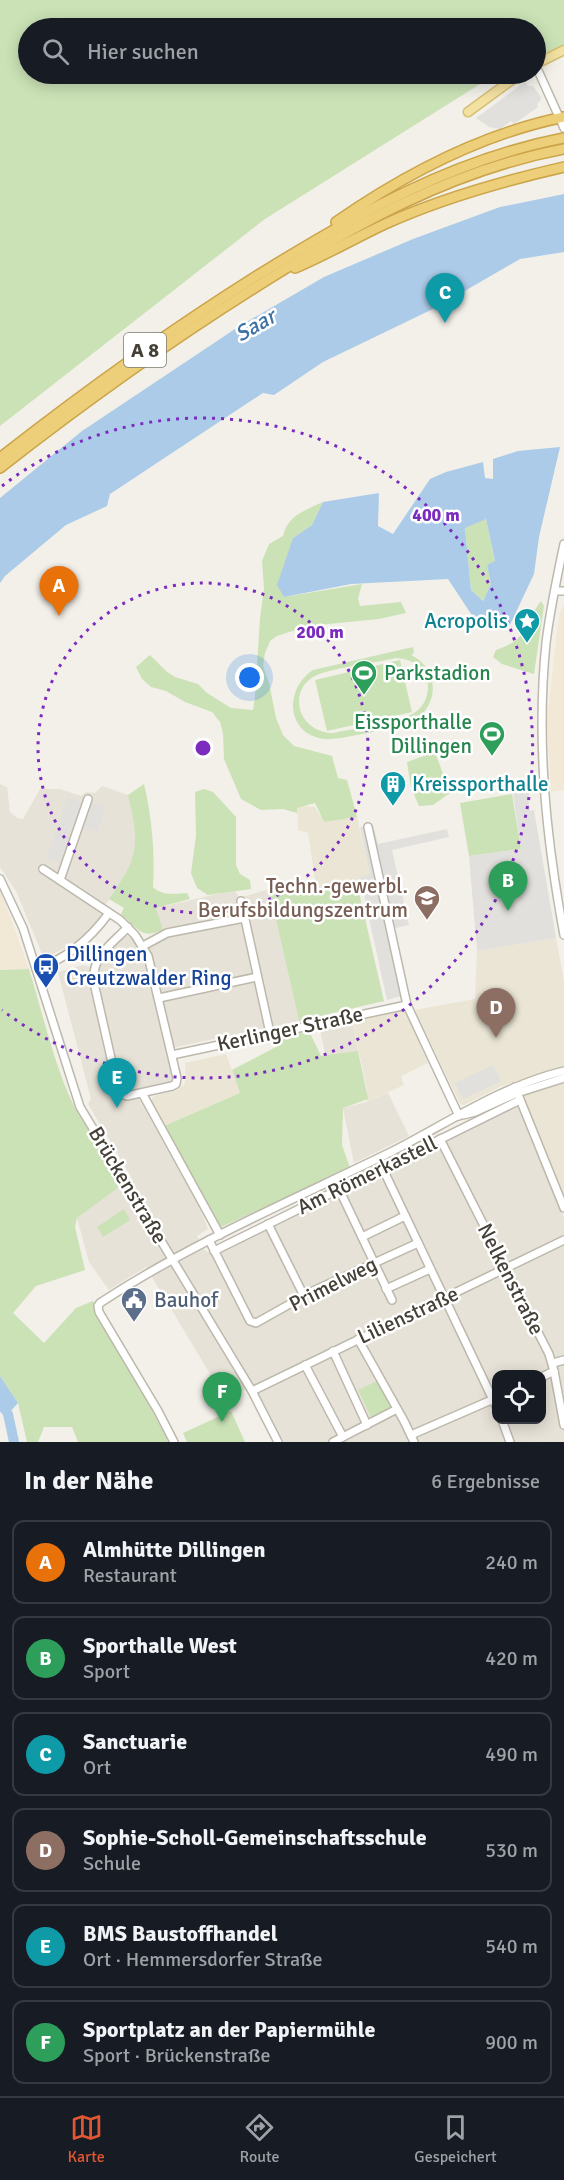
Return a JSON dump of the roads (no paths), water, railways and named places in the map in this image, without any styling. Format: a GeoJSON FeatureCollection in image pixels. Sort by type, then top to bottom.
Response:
{"type":"FeatureCollection","features":[{"type":"Feature","properties":{"kind":"highway"},"geometry":{"type":"LineString","coordinates":[[298,250],[351,211],[430,165],[488,139],[562,117]]}},
{"type":"Feature","properties":{"kind":"highway","name":"A 8"},"geometry":{"type":"LineString","coordinates":[[0,458],[98,383],[172,331],[298,250],[381,203],[457,169],[513,150],[564,138]]}},
{"type":"Feature","properties":{"kind":"highway","name":"A 8"},"geometry":{"type":"LineString","coordinates":[[0,468],[103,390],[270,278],[369,219],[429,191],[492,167],[564,149]]}},
{"type":"Feature","properties":{"kind":"highway"},"geometry":{"type":"LineString","coordinates":[[270,278],[387,224],[439,203],[500,183],[564,167]]}},
{"type":"Feature","properties":{"kind":"main road"},"geometry":{"type":"LineString","coordinates":[[546,60],[564,50]]}},
{"type":"Feature","properties":{"kind":"main road"},"geometry":{"type":"LineString","coordinates":[[468,112],[506,84]]}},
{"type":"Feature","properties":{"kind":"street"},"geometry":{"type":"LineString","coordinates":[[546,84],[562,117],[564,128]]}},
{"type":"Feature","properties":{"kind":"street"},"geometry":{"type":"LineString","coordinates":[[564,544],[546,651],[542,747],[547,819],[564,935]]}},
{"type":"Feature","properties":{"kind":"street"},"geometry":{"type":"LineString","coordinates":[[555,591],[564,591]]}},
{"type":"Feature","properties":{"kind":"street"},"geometry":{"type":"LineString","coordinates":[[60,880],[88,800]]}},
{"type":"Feature","properties":{"kind":"street"},"geometry":{"type":"LineString","coordinates":[[368,826],[407,1005],[460,1115]]}},
{"type":"Feature","properties":{"kind":"street"},"geometry":{"type":"LineString","coordinates":[[43,869],[128,927],[143,946],[152,970],[177,1078],[176,1084],[127,1096],[120,1094],[93,969],[99,957],[128,927]]}},
{"type":"Feature","properties":{"kind":"street","name":"Brückenstraße"},"geometry":{"type":"LineString","coordinates":[[0,879],[23,928],[80,1107],[252,1391],[278,1442]]}},
{"type":"Feature","properties":{"kind":"street"},"geometry":{"type":"LineString","coordinates":[[241,901],[270,1033]]}},
{"type":"Feature","properties":{"kind":"street"},"geometry":{"type":"LineString","coordinates":[[36,969],[53,963],[72,951],[94,933],[109,913]]}},
{"type":"Feature","properties":{"kind":"street"},"geometry":{"type":"LineString","coordinates":[[143,946],[167,933],[244,918]]}},
{"type":"Feature","properties":{"kind":"street"},"geometry":{"type":"LineString","coordinates":[[159,998],[257,977]]}},
{"type":"Feature","properties":{"kind":"street","name":"Kerlinger Straße"},"geometry":{"type":"LineString","coordinates":[[172,1055],[407,1005]]}},
{"type":"Feature","properties":{"kind":"street"},"geometry":{"type":"LineString","coordinates":[[174,1442],[99,1312],[98,1305],[172,1258],[405,1145],[460,1115],[475,1112],[564,1071]]}},
{"type":"Feature","properties":{"kind":"street"},"geometry":{"type":"LineString","coordinates":[[517,1093],[564,1078]]}},
{"type":"Feature","properties":{"kind":"street"},"geometry":{"type":"LineString","coordinates":[[142,1093],[220,1235]]}},
{"type":"Feature","properties":{"kind":"street"},"geometry":{"type":"LineString","coordinates":[[517,1093],[564,1208]]}},
{"type":"Feature","properties":{"kind":"street","name":"Am Römerkastell"},"geometry":{"type":"LineString","coordinates":[[214,1251],[440,1139],[517,1093]]}},
{"type":"Feature","properties":{"kind":"street","name":"Nelkenstraße"},"geometry":{"type":"LineString","coordinates":[[440,1139],[553,1367],[564,1425]]}},
{"type":"Feature","properties":{"kind":"street"},"geometry":{"type":"LineString","coordinates":[[382,1167],[492,1393]]}},
{"type":"Feature","properties":{"kind":"street"},"geometry":{"type":"LineString","coordinates":[[339,1189],[392,1300]]}},
{"type":"Feature","properties":{"kind":"street"},"geometry":{"type":"LineString","coordinates":[[362,1237],[405,1216]]}},
{"type":"Feature","properties":{"kind":"street"},"geometry":{"type":"LineString","coordinates":[[268,1224],[304,1296]]}},
{"type":"Feature","properties":{"kind":"street"},"geometry":{"type":"LineString","coordinates":[[209,1240],[214,1251]]}},
{"type":"Feature","properties":{"kind":"street","name":"Lilienstraße"},"geometry":{"type":"LineString","coordinates":[[252,1391],[564,1240]]}},
{"type":"Feature","properties":{"kind":"street","name":"Primelweg"},"geometry":{"type":"LineString","coordinates":[[214,1251],[250,1321],[256,1323],[299,1301],[304,1296],[418,1243]]}},
{"type":"Feature","properties":{"kind":"street"},"geometry":{"type":"LineString","coordinates":[[386,1289],[430,1269]]}},
{"type":"Feature","properties":{"kind":"street"},"geometry":{"type":"LineString","coordinates":[[358,1339],[412,1438],[492,1403]]}},
{"type":"Feature","properties":{"kind":"street"},"geometry":{"type":"LineString","coordinates":[[333,1351],[367,1425]]}},
{"type":"Feature","properties":{"kind":"street"},"geometry":{"type":"LineString","coordinates":[[546,1373],[564,1360]]}},
{"type":"Feature","properties":{"kind":"street"},"geometry":{"type":"LineString","coordinates":[[305,1365],[343,1437]]}},
{"type":"Feature","properties":{"kind":"street"},"geometry":{"type":"LineString","coordinates":[[333,1442],[397,1409]]}},
{"type":"Feature","properties":{"kind":"street"},"geometry":{"type":"LineString","coordinates":[[504,1424],[511,1442]]}},
{"type":"Feature","properties":{"kind":"water","name":"Saar"},"geometry":{"type":"Polygon","coordinates":[[[564,194],[564,252],[520,259],[437,307],[323,362],[274,395],[263,393],[110,494],[107,506],[66,525],[5,576],[0,583],[0,498],[82,431],[238,327],[324,277],[413,239],[500,207],[564,194]]]}},
{"type":"Feature","properties":{"kind":"water"},"geometry":{"type":"Polygon","coordinates":[[[560,447],[539,537],[534,574],[508,629],[481,629],[448,579],[351,584],[284,597],[277,585],[293,538],[312,525],[323,502],[379,493],[378,526],[393,534],[430,479],[483,462],[485,478],[493,479],[493,459],[518,451],[560,447]],[[486,519],[465,528],[471,590],[483,601],[491,584],[487,565],[495,561],[486,519]]]}},
{"type":"Feature","properties":{"kind":"water"},"geometry":{"type":"Polygon","coordinates":[[[0,1376],[18,1403],[8,1414],[0,1412],[0,1376]]]}},
{"type":"Feature","properties":{"kind":"waterway"},"geometry":{"type":"LineString","coordinates":[[0,1401],[8,1414],[14,1442]]}},
{"type":"Feature","properties":{"kind":"place","name":"Sanctuarie"},"geometry":{"type":"Point","coordinates":[445,323]}},
{"type":"Feature","properties":{"kind":"place","name":"Almhütte Dillingen"},"geometry":{"type":"Point","coordinates":[59,616]}},
{"type":"Feature","properties":{"kind":"place","name":"Acropolis"},"geometry":{"type":"Point","coordinates":[527,644]}},
{"type":"Feature","properties":{"kind":"place","name":"Parkstadion"},"geometry":{"type":"Point","coordinates":[364,696]}},
{"type":"Feature","properties":{"kind":"place","name":"Eissporthalle Dillingen"},"geometry":{"type":"Point","coordinates":[492,757]}},
{"type":"Feature","properties":{"kind":"place","name":"Kreissporthalle"},"geometry":{"type":"Point","coordinates":[393,807]}},
{"type":"Feature","properties":{"kind":"place","name":"Sporthalle West"},"geometry":{"type":"Point","coordinates":[508,911]}},
{"type":"Feature","properties":{"kind":"place","name":"Techn.-gewerbl. Berufsbildungszentrum"},"geometry":{"type":"Point","coordinates":[427,921]}},
{"type":"Feature","properties":{"kind":"place","name":"Dillingen Creutzwalder Ring"},"geometry":{"type":"Point","coordinates":[46,989]}},
{"type":"Feature","properties":{"kind":"place","name":"Sophie-Scholl-Gemeinschaftsschule"},"geometry":{"type":"Point","coordinates":[496,1038]}},
{"type":"Feature","properties":{"kind":"place","name":"BMS Baustoffhandel"},"geometry":{"type":"Point","coordinates":[117,1108]}},
{"type":"Feature","properties":{"kind":"place","name":"Bauhof"},"geometry":{"type":"Point","coordinates":[134,1323]}},
{"type":"Feature","properties":{"kind":"place","name":"Sportplatz an der Papiermühle"},"geometry":{"type":"Point","coordinates":[222,1422]}}]}
